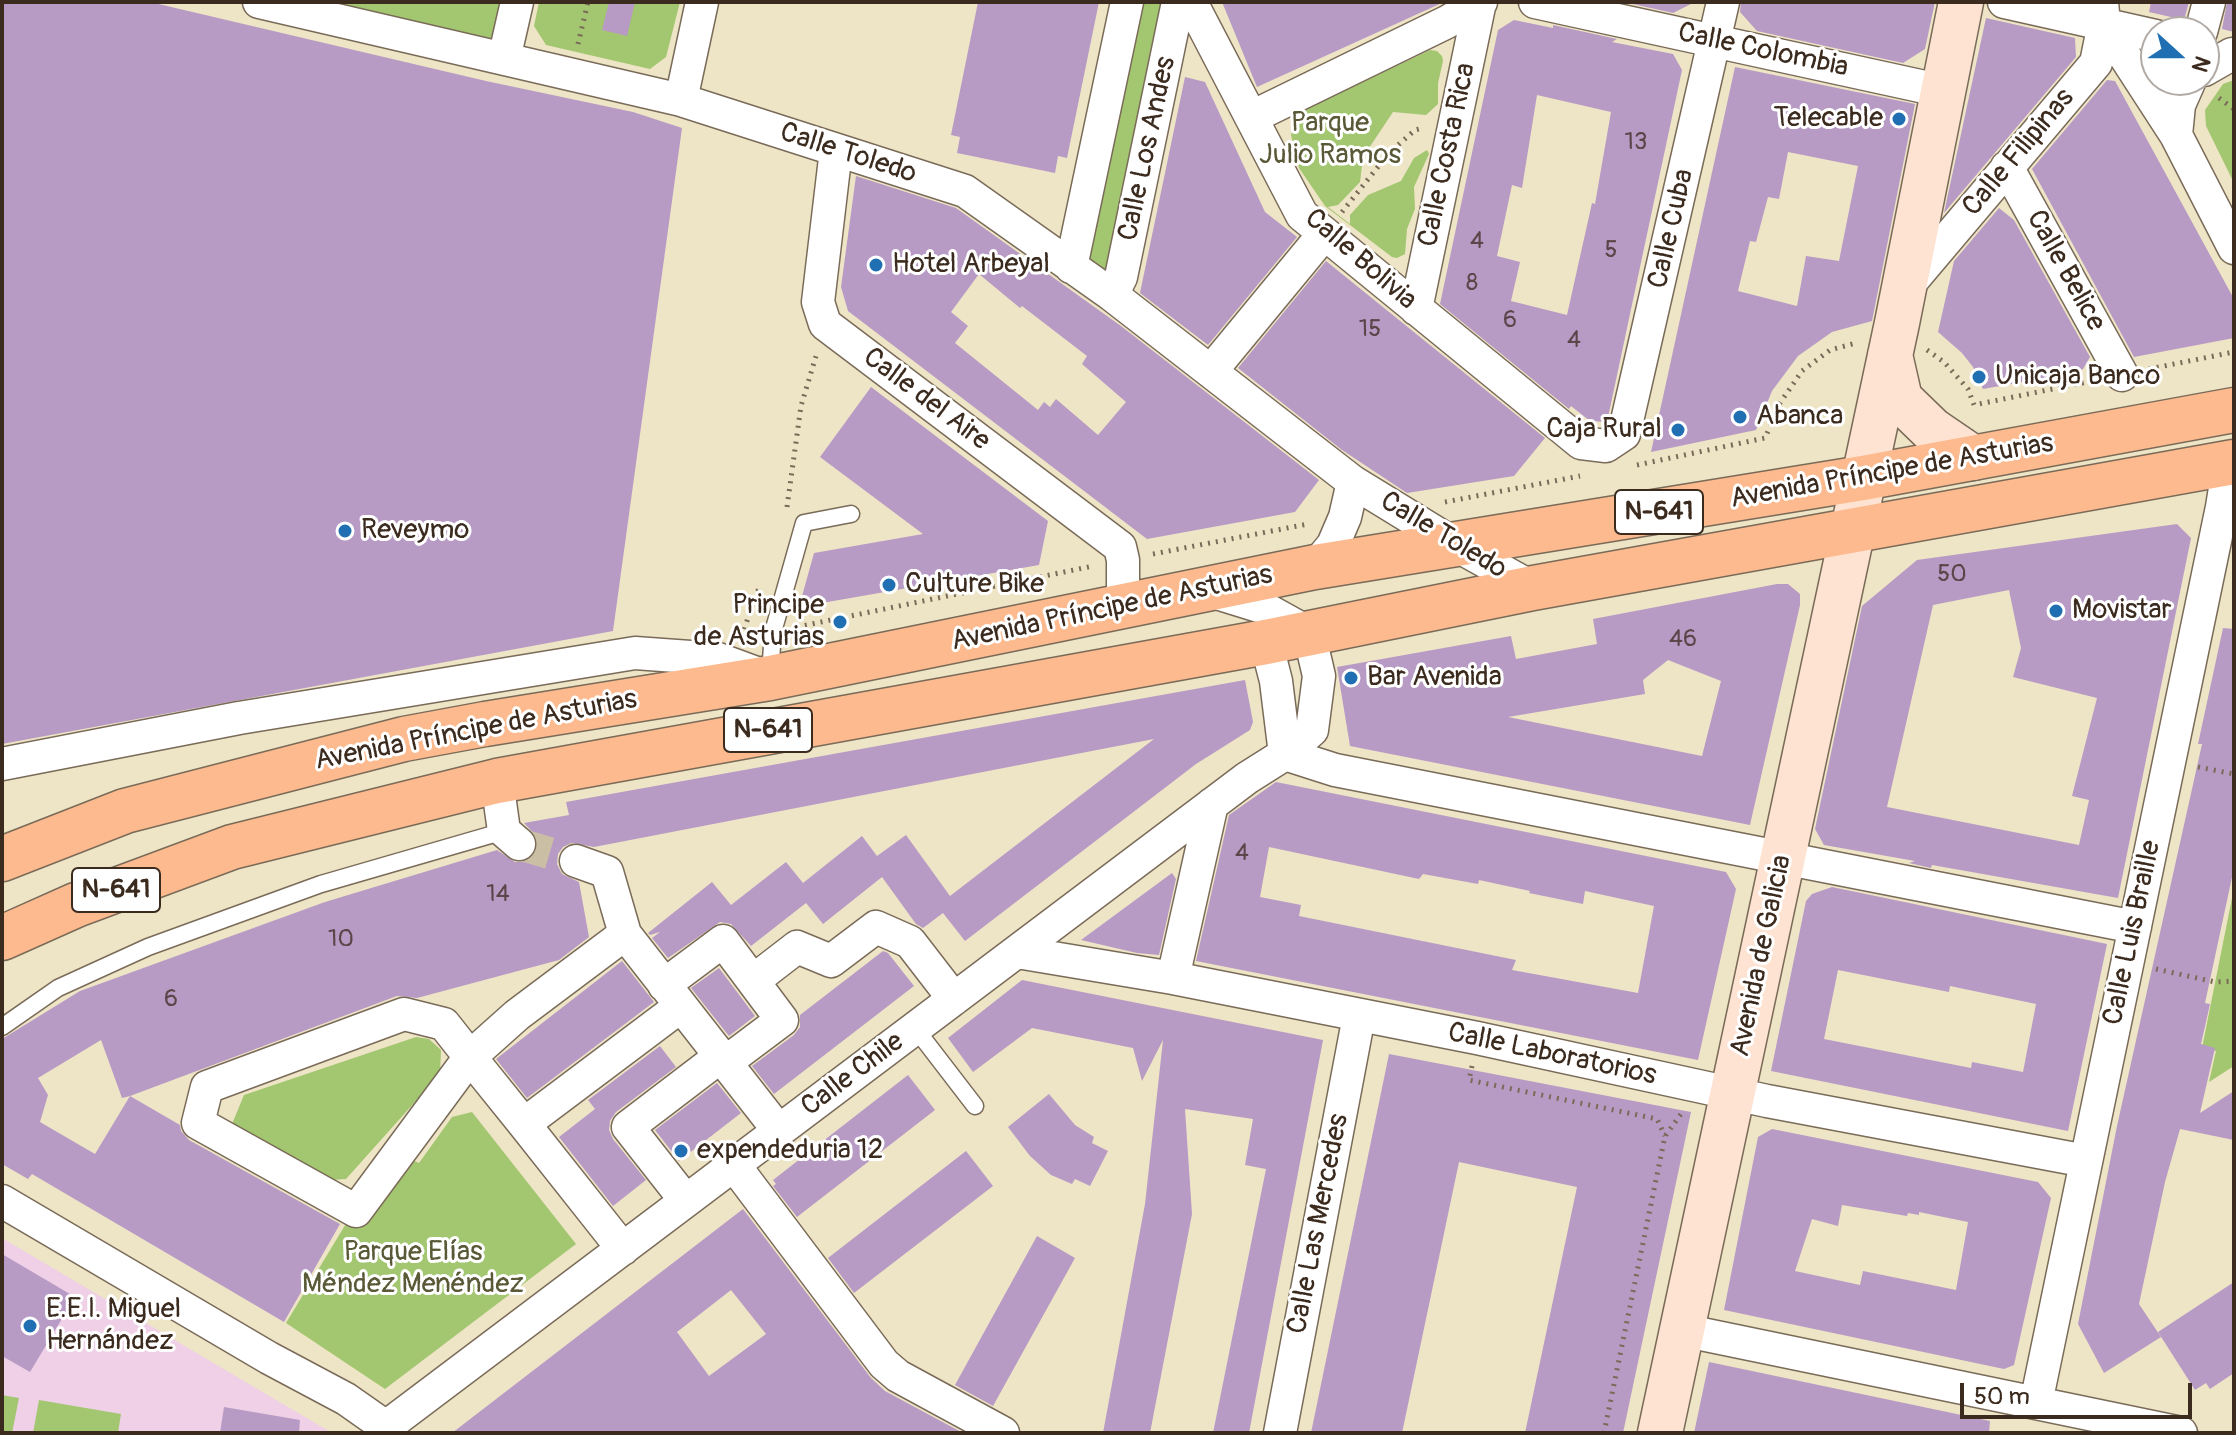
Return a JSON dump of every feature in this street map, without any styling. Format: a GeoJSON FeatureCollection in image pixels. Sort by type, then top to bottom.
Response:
{"type":"FeatureCollection","features":[{"type":"Feature","properties":{"kind":"highway","name":"Avenida Príncipe de Asturias"},"geometry":{"type":"LineString","coordinates":[[2,859],[125,811],[404,739],[770,678],[1315,567],[1863,478],[2234,410]]}},
{"type":"Feature","properties":{"kind":"highway","name":"Avenida Príncipe de Asturias"},"geometry":{"type":"LineString","coordinates":[[2,938],[76,905],[232,847],[497,781],[1266,642],[1533,588],[1852,532],[2232,449]]}},
{"type":"Feature","properties":{"kind":"street","name":"Calle Toledo"},"geometry":{"type":"LineString","coordinates":[[259,2],[681,100],[965,191],[1112,295],[1353,482],[1533,588]]}},
{"type":"Feature","properties":{"kind":"street"},"geometry":{"type":"LineString","coordinates":[[504,59],[517,2]]}},
{"type":"Feature","properties":{"kind":"street"},"geometry":{"type":"LineString","coordinates":[[681,100],[702,2]]}},
{"type":"Feature","properties":{"kind":"street","name":"Calle Los Andes"},"geometry":{"type":"LineString","coordinates":[[1071,267],[1127,2]]}},
{"type":"Feature","properties":{"kind":"street","name":"Calle Los Andes"},"geometry":{"type":"LineString","coordinates":[[1112,295],[1121,277],[1178,2]]}},
{"type":"Feature","properties":{"kind":"street","name":"Calle Bolivia"},"geometry":{"type":"LineString","coordinates":[[1191,2],[1302,215],[1581,443],[1606,446]]}},
{"type":"Feature","properties":{"kind":"street"},"geometry":{"type":"LineString","coordinates":[[1252,117],[1447,22],[1480,2]]}},
{"type":"Feature","properties":{"kind":"street","name":"Calle Costa Rica"},"geometry":{"type":"LineString","coordinates":[[1416,309],[1480,2]]}},
{"type":"Feature","properties":{"kind":"street","name":"Calle Colombia"},"geometry":{"type":"LineString","coordinates":[[1535,2],[1943,91]]}},
{"type":"Feature","properties":{"kind":"street","name":"Calle Cuba"},"geometry":{"type":"LineString","coordinates":[[1606,446],[1624,434],[1723,2]]}},
{"type":"Feature","properties":{"kind":"street","name":"Avenida de Galicia"},"geometry":{"type":"LineString","coordinates":[[1660,1433],[1682,1330],[1716,1090],[1782,859],[1961,2]]}},
{"type":"Feature","properties":{"kind":"street"},"geometry":{"type":"LineString","coordinates":[[2004,2],[2103,13],[2140,29]]}},
{"type":"Feature","properties":{"kind":"street"},"geometry":{"type":"LineString","coordinates":[[2103,13],[2176,135],[2234,248]]}},
{"type":"Feature","properties":{"kind":"street","name":"Calle Filipinas"},"geometry":{"type":"LineString","coordinates":[[1903,291],[2096,63],[2103,13]]}},
{"type":"Feature","properties":{"kind":"street"},"geometry":{"type":"LineString","coordinates":[[2176,135],[2183,96]]}},
{"type":"Feature","properties":{"kind":"street"},"geometry":{"type":"LineString","coordinates":[[825,324],[818,302],[836,150]]}},
{"type":"Feature","properties":{"kind":"street","name":"Calle Belice"},"geometry":{"type":"LineString","coordinates":[[2007,167],[2122,375]]}},
{"type":"Feature","properties":{"kind":"street"},"geometry":{"type":"LineString","coordinates":[[1211,371],[1324,234]]}},
{"type":"Feature","properties":{"kind":"street","name":"Calle del Aire"},"geometry":{"type":"LineString","coordinates":[[825,324],[1120,547],[1123,607]]}},
{"type":"Feature","properties":{"kind":"street"},"geometry":{"type":"LineString","coordinates":[[1890,352],[1900,399],[1918,419],[1973,458]]}},
{"type":"Feature","properties":{"kind":"street","name":"Calle Luis Braille"},"geometry":{"type":"LineString","coordinates":[[2036,1403],[2232,449]]}},
{"type":"Feature","properties":{"kind":"street","name":"Calle Toledo"},"geometry":{"type":"LineString","coordinates":[[1315,567],[1333,545],[1345,517],[1353,482]]}},
{"type":"Feature","properties":{"kind":"street"},"geometry":{"type":"LineString","coordinates":[[1207,590],[1262,607],[1309,633]]}},
{"type":"Feature","properties":{"kind":"street","name":"Calle Chile"},"geometry":{"type":"LineString","coordinates":[[387,1430],[1212,804],[1285,754],[1312,730],[1319,676],[1309,633]]}},
{"type":"Feature","properties":{"kind":"street"},"geometry":{"type":"LineString","coordinates":[[1266,642],[1276,681],[1285,754],[1335,770],[2135,927]]}},
{"type":"Feature","properties":{"kind":"street"},"geometry":{"type":"LineString","coordinates":[[2,764],[239,718],[635,653],[718,659],[770,678]]}},
{"type":"Feature","properties":{"kind":"street"},"geometry":{"type":"LineString","coordinates":[[497,781],[511,838]]}},
{"type":"Feature","properties":{"kind":"street"},"geometry":{"type":"LineString","coordinates":[[1173,978],[1212,804]]}},
{"type":"Feature","properties":{"kind":"street"},"geometry":{"type":"LineString","coordinates":[[576,861],[607,872],[625,934],[779,1131]]}},
{"type":"Feature","properties":{"kind":"street"},"geometry":{"type":"LineString","coordinates":[[753,981],[797,947],[831,961],[876,927],[910,942],[954,999]]}},
{"type":"Feature","properties":{"kind":"street"},"geometry":{"type":"LineString","coordinates":[[623,1249],[524,1124],[470,1057],[444,1024],[404,1014],[207,1087],[198,1123],[356,1211],[470,1057],[517,1015],[625,934]]}},
{"type":"Feature","properties":{"kind":"street"},"geometry":{"type":"LineString","coordinates":[[524,1124],[673,995],[723,941],[782,1020],[628,1127],[686,1201]]}},
{"type":"Feature","properties":{"kind":"street","name":"Calle Laboratorios"},"geometry":{"type":"LineString","coordinates":[[1017,952],[1173,978],[1477,1038],[1716,1090],[2086,1161]]}},
{"type":"Feature","properties":{"kind":"street","name":"Calle Las Mercedes"},"geometry":{"type":"LineString","coordinates":[[1280,1433],[1359,1016]]}},
{"type":"Feature","properties":{"kind":"street"},"geometry":{"type":"LineString","coordinates":[[734,1165],[884,1364],[898,1376],[1003,1433]]}},
{"type":"Feature","properties":{"kind":"street"},"geometry":{"type":"LineString","coordinates":[[2,1201],[269,1358],[346,1399],[387,1430]]}},
{"type":"Feature","properties":{"kind":"street"},"geometry":{"type":"LineString","coordinates":[[1682,1330],[2181,1433]]}},
{"type":"Feature","properties":{"kind":"lane"},"geometry":{"type":"LineString","coordinates":[[770,678],[773,632],[804,523],[851,514]]}},
{"type":"Feature","properties":{"kind":"lane"},"geometry":{"type":"LineString","coordinates":[[2,1027],[58,988],[148,947],[321,884],[511,838]]}},
{"type":"Feature","properties":{"kind":"lane"},"geometry":{"type":"LineString","coordinates":[[915,1028],[975,1106]]}},
{"type":"Feature","properties":{"kind":"path"},"geometry":{"type":"LineString","coordinates":[[571,75],[588,2]]}},
{"type":"Feature","properties":{"kind":"path"},"geometry":{"type":"LineString","coordinates":[[1324,234],[1389,153]]}},
{"type":"Feature","properties":{"kind":"path"},"geometry":{"type":"LineString","coordinates":[[787,520],[801,406],[825,324]]}},
{"type":"Feature","properties":{"kind":"path"},"geometry":{"type":"LineString","coordinates":[[740,643],[756,592],[769,584]]}},
{"type":"Feature","properties":{"kind":"path"},"geometry":{"type":"LineString","coordinates":[[2127,963],[2215,982],[2234,981]]}},
{"type":"Feature","properties":{"kind":"path"},"geometry":{"type":"LineString","coordinates":[[1477,1038],[1469,1080],[1657,1119],[1665,1136]]}},
{"type":"Feature","properties":{"kind":"path"},"geometry":{"type":"LineString","coordinates":[[1604,1433],[1665,1136],[1716,1090]]}},
{"type":"Feature","properties":{"kind":"shaded area"},"geometry":{"type":"Polygon","coordinates":[[[2,1238],[332,1433],[2,1433],[2,1238]]]}},
{"type":"Feature","properties":{"kind":"green space"},"geometry":{"type":"Polygon","coordinates":[[[259,2],[517,2],[504,59],[259,2]]]}},
{"type":"Feature","properties":{"kind":"green space"},"geometry":{"type":"Polygon","coordinates":[[[539,2],[680,2],[666,57],[650,69],[546,45],[534,26],[539,2]]]}},
{"type":"Feature","properties":{"kind":"green space"},"geometry":{"type":"Polygon","coordinates":[[[1127,2],[1178,2],[1121,277],[1071,267],[1127,2]]]}},
{"type":"Feature","properties":{"kind":"green space","name":"Parque Julio Ramos"},"geometry":{"type":"Polygon","coordinates":[[[1430,50],[1437,51],[1443,61],[1438,83],[1438,104],[1426,115],[1393,112],[1363,157],[1360,182],[1338,205],[1328,207],[1350,224],[1350,215],[1368,195],[1401,181],[1414,158],[1427,150],[1429,154],[1414,187],[1415,209],[1407,229],[1405,254],[1397,258],[1325,206],[1299,168],[1291,135],[1295,122],[1306,109],[1430,50]]]}},
{"type":"Feature","properties":{"kind":"green space"},"geometry":{"type":"Polygon","coordinates":[[[2234,80],[2234,183],[2206,126],[2205,110],[2215,96],[2220,96],[2223,84],[2234,80]]]}},
{"type":"Feature","properties":{"kind":"green space"},"geometry":{"type":"Polygon","coordinates":[[[2234,888],[2234,1066],[2209,1082],[2216,1051],[2202,1048],[2234,888]]]}},
{"type":"Feature","properties":{"kind":"green space"},"geometry":{"type":"Polygon","coordinates":[[[416,1037],[429,1039],[441,1050],[440,1074],[346,1179],[329,1180],[232,1124],[244,1095],[416,1037]]]}},
{"type":"Feature","properties":{"kind":"green space","name":"Parque Elías Méndez Menéndez"},"geometry":{"type":"Polygon","coordinates":[[[472,1112],[576,1244],[385,1389],[286,1323],[350,1217],[406,1157],[419,1163],[452,1117],[472,1112]]]}},
{"type":"Feature","properties":{"kind":"green space"},"geometry":{"type":"Polygon","coordinates":[[[2,1395],[19,1398],[12,1433],[2,1433],[2,1395]]]}},
{"type":"Feature","properties":{"kind":"green space"},"geometry":{"type":"Polygon","coordinates":[[[39,1400],[121,1414],[118,1433],[33,1433],[39,1400]]]}},
{"type":"Feature","properties":{"kind":"building"},"geometry":{"type":"Polygon","coordinates":[[[2,2],[150,2],[486,81],[633,112],[682,128],[613,631],[2,744],[2,2]]]}},
{"type":"Feature","properties":{"kind":"building"},"geometry":{"type":"Polygon","coordinates":[[[609,2],[635,2],[627,36],[602,30],[609,2]]]}},
{"type":"Feature","properties":{"kind":"building"},"geometry":{"type":"Polygon","coordinates":[[[978,2],[1099,2],[1067,158],[1058,156],[1055,173],[957,153],[960,137],[951,135],[978,2]]]}},
{"type":"Feature","properties":{"kind":"building"},"geometry":{"type":"Polygon","coordinates":[[[1222,2],[1444,2],[1257,87],[1222,2]]]}},
{"type":"Feature","properties":{"kind":"building"},"geometry":{"type":"Polygon","coordinates":[[[1624,2],[1695,2],[1673,13],[1624,2]]]}},
{"type":"Feature","properties":{"kind":"building"},"geometry":{"type":"Polygon","coordinates":[[[1741,2],[1935,2],[1925,49],[1903,63],[1757,31],[1740,12],[1741,2]]]}},
{"type":"Feature","properties":{"kind":"building"},"geometry":{"type":"Polygon","coordinates":[[[2151,2],[2189,2],[2185,16],[2149,12],[2151,2]]]}},
{"type":"Feature","properties":{"kind":"building"},"geometry":{"type":"Polygon","coordinates":[[[2227,2],[2234,2],[2234,32],[2222,29],[2227,2]]]}},
{"type":"Feature","properties":{"kind":"building"},"geometry":{"type":"Polygon","coordinates":[[[1986,18],[2075,38],[2076,57],[1944,213],[1986,18]]]}},
{"type":"Feature","properties":{"kind":"building"},"geometry":{"type":"Polygon","coordinates":[[[1514,20],[1553,28],[1553,25],[1617,39],[1612,42],[1673,54],[1682,70],[1607,422],[1590,421],[1571,406],[1569,409],[1440,304],[1498,30],[1514,20]],[[1537,95],[1522,188],[1512,185],[1497,256],[1520,262],[1511,301],[1567,315],[1592,203],[1595,204],[1611,112],[1537,95]]]}},
{"type":"Feature","properties":{"kind":"building"},"geometry":{"type":"Polygon","coordinates":[[[1735,67],[1915,104],[1872,321],[1832,332],[1798,356],[1772,391],[1756,430],[1651,452],[1735,67]],[[1788,152],[1779,199],[1768,197],[1756,242],[1750,241],[1738,291],[1797,306],[1806,256],[1839,261],[1858,166],[1788,152]]]}},
{"type":"Feature","properties":{"kind":"building"},"geometry":{"type":"Polygon","coordinates":[[[1185,77],[1205,82],[1265,212],[1297,237],[1208,345],[1140,293],[1185,77]]]}},
{"type":"Feature","properties":{"kind":"building"},"geometry":{"type":"Polygon","coordinates":[[[2107,80],[2115,81],[2234,299],[2234,338],[2134,357],[2032,169],[2107,80]]]}},
{"type":"Feature","properties":{"kind":"building"},"geometry":{"type":"Polygon","coordinates":[[[856,176],[956,208],[1121,326],[1319,480],[1295,512],[1147,539],[848,311],[841,287],[856,176]],[[979,274],[951,312],[968,326],[955,343],[1038,410],[1044,402],[1050,407],[1056,399],[1098,435],[1126,402],[1082,364],[1087,356],[1022,306],[1020,308],[979,274]]]}},
{"type":"Feature","properties":{"kind":"building"},"geometry":{"type":"Polygon","coordinates":[[[1999,208],[2014,220],[2090,357],[2083,369],[2074,373],[1983,389],[1973,367],[1962,353],[1938,332],[1954,261],[1999,208]]]}},
{"type":"Feature","properties":{"kind":"building"},"geometry":{"type":"Polygon","coordinates":[[[1326,261],[1545,438],[1514,476],[1407,493],[1342,450],[1238,368],[1326,261]]]}},
{"type":"Feature","properties":{"kind":"building"},"geometry":{"type":"Polygon","coordinates":[[[871,387],[1048,521],[1039,565],[799,607],[814,553],[923,534],[820,457],[871,387]]]}},
{"type":"Feature","properties":{"kind":"building"},"geometry":{"type":"Polygon","coordinates":[[[2177,524],[2191,538],[2118,898],[1932,865],[1931,868],[1909,863],[1915,861],[1824,845],[1815,829],[1862,606],[1917,560],[2177,524]],[[2009,590],[1933,605],[1887,807],[2079,845],[2089,800],[2072,796],[2097,698],[2013,677],[2021,648],[2009,590]]]}},
{"type":"Feature","properties":{"kind":"building"},"geometry":{"type":"Polygon","coordinates":[[[1777,584],[1788,584],[1800,594],[1750,825],[1350,746],[1337,667],[1511,636],[1516,659],[1597,644],[1593,619],[1777,584]],[[1668,660],[1643,680],[1645,694],[1508,717],[1702,756],[1721,681],[1668,660]]]}},
{"type":"Feature","properties":{"kind":"building"},"geometry":{"type":"Polygon","coordinates":[[[2223,628],[2234,629],[2234,868],[2205,1003],[2210,1004],[2201,1044],[2215,1048],[2200,1113],[2234,1091],[2234,1140],[2180,1129],[2165,1182],[2139,1304],[2161,1337],[2104,1373],[2078,1324],[2117,1126],[2202,744],[2198,744],[2223,628]]]}},
{"type":"Feature","properties":{"kind":"building"},"geometry":{"type":"Polygon","coordinates":[[[1245,680],[1253,722],[1250,730],[1196,764],[965,941],[943,913],[923,928],[916,924],[882,877],[823,924],[806,903],[751,946],[731,924],[720,922],[668,958],[652,938],[660,932],[648,933],[712,882],[731,905],[786,862],[803,883],[862,836],[877,856],[906,835],[950,896],[1154,739],[594,847],[572,843],[563,847],[558,854],[557,864],[562,874],[579,882],[589,937],[559,960],[417,998],[397,996],[130,1096],[180,1125],[189,1140],[340,1224],[284,1322],[32,1174],[28,1179],[2,1164],[2,1039],[80,991],[325,902],[497,850],[515,862],[526,862],[534,856],[538,847],[537,837],[524,823],[569,815],[566,802],[1245,680]],[[101,1040],[38,1078],[48,1095],[40,1122],[95,1154],[130,1096],[122,1098],[101,1040]]]}},
{"type":"Feature","properties":{"kind":"building"},"geometry":{"type":"Polygon","coordinates":[[[1276,782],[1726,872],[1736,889],[1698,1060],[1196,961],[1229,815],[1276,782]],[[1269,847],[1260,897],[1301,905],[1299,916],[1516,960],[1512,970],[1638,993],[1654,906],[1585,891],[1583,904],[1479,880],[1478,884],[1423,874],[1419,879],[1269,847]]]}},
{"type":"Feature","properties":{"kind":"building"},"geometry":{"type":"Polygon","coordinates":[[[1172,873],[1176,879],[1159,955],[1081,940],[1172,873]]]}},
{"type":"Feature","properties":{"kind":"building"},"geometry":{"type":"Polygon","coordinates":[[[1832,887],[2107,944],[2068,1131],[1771,1071],[1806,901],[1812,894],[1832,887]],[[1838,970],[1824,1039],[1971,1068],[1972,1062],[2023,1072],[2036,1004],[1950,986],[1949,992],[1838,970]]]}},
{"type":"Feature","properties":{"kind":"building"},"geometry":{"type":"Polygon","coordinates":[[[883,951],[888,953],[914,986],[774,1094],[752,1066],[794,1035],[800,1027],[800,1015],[883,951]]]}},
{"type":"Feature","properties":{"kind":"building"},"geometry":{"type":"Polygon","coordinates":[[[622,961],[654,1002],[527,1098],[496,1059],[622,961]]]}},
{"type":"Feature","properties":{"kind":"building"},"geometry":{"type":"Polygon","coordinates":[[[719,968],[755,1016],[729,1036],[691,988],[719,968]]]}},
{"type":"Feature","properties":{"kind":"building"},"geometry":{"type":"Polygon","coordinates":[[[1022,980],[1323,1040],[1249,1433],[1213,1433],[1266,1169],[1245,1165],[1253,1119],[1185,1109],[1192,1214],[1150,1433],[1103,1433],[1145,1204],[1163,1040],[1142,1081],[1133,1048],[1032,1028],[973,1072],[948,1038],[1022,980]]]}},
{"type":"Feature","properties":{"kind":"building"},"geometry":{"type":"Polygon","coordinates":[[[660,1046],[676,1067],[616,1112],[610,1121],[609,1130],[613,1139],[646,1180],[613,1206],[559,1137],[595,1109],[588,1100],[660,1046]]]}},
{"type":"Feature","properties":{"kind":"building"},"geometry":{"type":"Polygon","coordinates":[[[1389,1054],[1691,1112],[1623,1433],[1525,1433],[1577,1187],[1459,1162],[1402,1433],[1311,1433],[1389,1054]]]}},
{"type":"Feature","properties":{"kind":"building"},"geometry":{"type":"Polygon","coordinates":[[[908,1075],[935,1110],[797,1217],[773,1186],[776,1184],[773,1180],[908,1075]]]}},
{"type":"Feature","properties":{"kind":"building"},"geometry":{"type":"Polygon","coordinates":[[[717,1083],[741,1113],[679,1161],[655,1130],[717,1083]]]}},
{"type":"Feature","properties":{"kind":"building"},"geometry":{"type":"Polygon","coordinates":[[[1049,1094],[1075,1125],[1094,1137],[1092,1143],[1108,1151],[1090,1186],[1075,1179],[1072,1184],[1051,1175],[1030,1156],[1008,1127],[1049,1094]]]}},
{"type":"Feature","properties":{"kind":"building"},"geometry":{"type":"Polygon","coordinates":[[[1772,1129],[2038,1182],[2051,1198],[2014,1365],[2004,1369],[1724,1310],[1758,1137],[1772,1129]],[[1842,1205],[1838,1226],[1812,1219],[1795,1271],[1860,1285],[1863,1271],[1956,1290],[1968,1222],[1919,1212],[1919,1215],[1908,1213],[1907,1216],[1842,1205]]]}},
{"type":"Feature","properties":{"kind":"building"},"geometry":{"type":"Polygon","coordinates":[[[966,1151],[993,1186],[854,1293],[828,1258],[966,1151]]]}},
{"type":"Feature","properties":{"kind":"building"},"geometry":{"type":"Polygon","coordinates":[[[743,1209],[871,1378],[885,1391],[963,1433],[452,1433],[743,1209]],[[731,1290],[677,1332],[709,1376],[766,1334],[731,1290]]]}},
{"type":"Feature","properties":{"kind":"building"},"geometry":{"type":"Polygon","coordinates":[[[1037,1236],[1075,1258],[993,1406],[955,1385],[1037,1236]]]}},
{"type":"Feature","properties":{"kind":"building","name":"E.E.I. Miguel Hernández"},"geometry":{"type":"Polygon","coordinates":[[[2,1254],[75,1297],[30,1372],[2,1356],[2,1254]]]}},
{"type":"Feature","properties":{"kind":"building"},"geometry":{"type":"Polygon","coordinates":[[[2234,1282],[2234,1373],[2210,1389],[2206,1383],[2195,1390],[2158,1332],[2234,1282]]]}},
{"type":"Feature","properties":{"kind":"building"},"geometry":{"type":"Polygon","coordinates":[[[1709,1362],[1990,1421],[1989,1433],[1694,1433],[1709,1362]]]}},
{"type":"Feature","properties":{"kind":"building"},"geometry":{"type":"Polygon","coordinates":[[[224,1407],[300,1420],[299,1433],[220,1433],[224,1407]]]}},
{"type":"Feature","properties":{"kind":"tunnel"},"geometry":{"type":"LineString","coordinates":[[519,844],[576,861]]}},
{"type":"Feature","properties":{"kind":"place","name":"Telecable"},"geometry":{"type":"Point","coordinates":[1899,119]}},
{"type":"Feature","properties":{"kind":"place","name":"Hotel Arbeyal"},"geometry":{"type":"Point","coordinates":[876,265]}},
{"type":"Feature","properties":{"kind":"place","name":"Unicaja Banco"},"geometry":{"type":"Point","coordinates":[1979,377]}},
{"type":"Feature","properties":{"kind":"place","name":"Abanca"},"geometry":{"type":"Point","coordinates":[1740,417]}},
{"type":"Feature","properties":{"kind":"place","name":"Caja Rural"},"geometry":{"type":"Point","coordinates":[1678,430]}},
{"type":"Feature","properties":{"kind":"place","name":"Reveymo"},"geometry":{"type":"Point","coordinates":[345,531]}},
{"type":"Feature","properties":{"kind":"place","name":"Culture Bike"},"geometry":{"type":"Point","coordinates":[889,585]}},
{"type":"Feature","properties":{"kind":"place","name":"Movistar"},"geometry":{"type":"Point","coordinates":[2056,611]}},
{"type":"Feature","properties":{"kind":"place","name":"Principe de Asturias"},"geometry":{"type":"Point","coordinates":[840,622]}},
{"type":"Feature","properties":{"kind":"place","name":"Bar Avenida"},"geometry":{"type":"Point","coordinates":[1351,678]}},
{"type":"Feature","properties":{"kind":"place","name":"expendeduria 12"},"geometry":{"type":"Point","coordinates":[681,1151]}},
{"type":"Feature","properties":{"kind":"place","name":"E.E.I. Miguel Hernández"},"geometry":{"type":"Point","coordinates":[30,1326]}}]}
